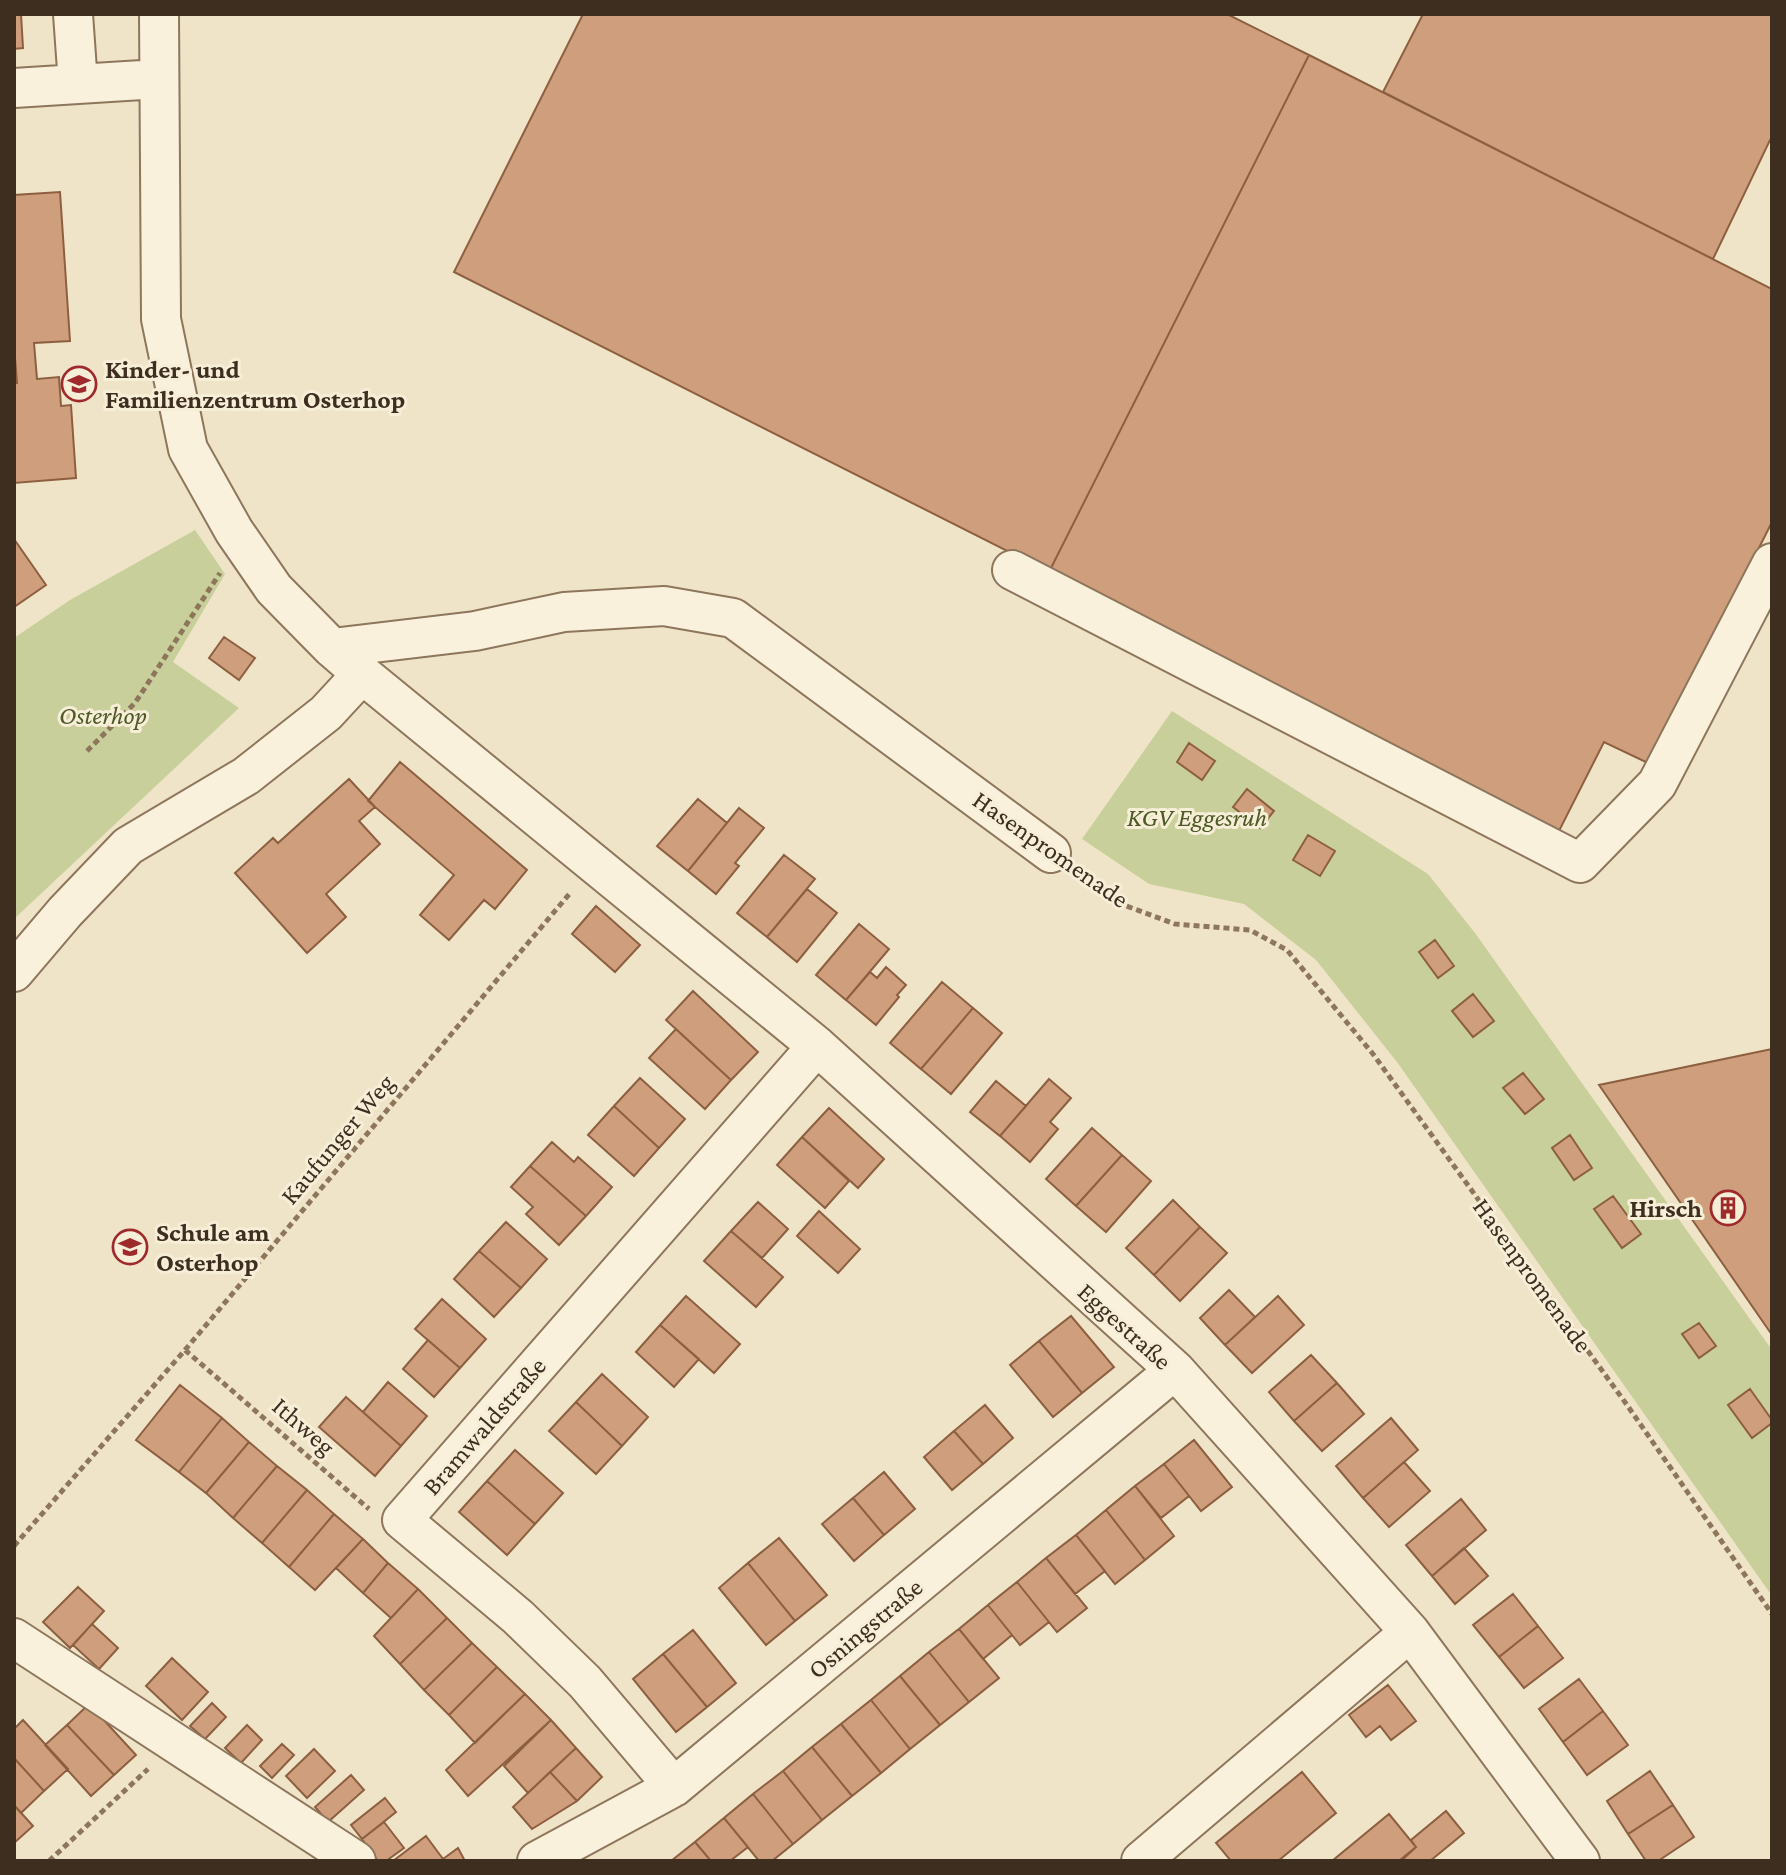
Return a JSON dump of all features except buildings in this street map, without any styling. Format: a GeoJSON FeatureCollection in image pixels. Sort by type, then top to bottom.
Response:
{"type":"FeatureCollection","features":[{"type":"Feature","properties":{"kind":"street"},"geometry":{"type":"LineString","coordinates":[[73,14],[78,84]]}},
{"type":"Feature","properties":{"kind":"street"},"geometry":{"type":"LineString","coordinates":[[159,14],[161,319],[188,449],[243,544],[274,589],[362,674],[595,864]]}},
{"type":"Feature","properties":{"kind":"street"},"geometry":{"type":"LineString","coordinates":[[14,88],[158,79]]}},
{"type":"Feature","properties":{"kind":"street"},"geometry":{"type":"LineString","coordinates":[[1012,570],[1580,863],[1657,784],[1772,563]]}},
{"type":"Feature","properties":{"kind":"street","name":"Hasenpromenade"},"geometry":{"type":"LineString","coordinates":[[332,648],[475,631],[564,612],[664,606],[733,618],[1051,853]]}},
{"type":"Feature","properties":{"kind":"street"},"geometry":{"type":"LineString","coordinates":[[14,972],[65,912],[128,846],[246,776],[326,713],[362,674]]}},
{"type":"Feature","properties":{"kind":"street","name":"Eggestraße"},"geometry":{"type":"LineString","coordinates":[[595,864],[817,1046],[1175,1370],[1410,1632],[1580,1861]]}},
{"type":"Feature","properties":{"kind":"street","name":"Bramwaldstraße"},"geometry":{"type":"LineString","coordinates":[[674,1787],[585,1682],[518,1617],[402,1520],[817,1046]]}},
{"type":"Feature","properties":{"kind":"street","name":"Osningstraße"},"geometry":{"type":"LineString","coordinates":[[537,1861],[674,1787],[1175,1370]]}},
{"type":"Feature","properties":{"kind":"street"},"geometry":{"type":"LineString","coordinates":[[1141,1861],[1410,1632]]}},
{"type":"Feature","properties":{"kind":"street"},"geometry":{"type":"LineString","coordinates":[[14,1638],[356,1861]]}},
{"type":"Feature","properties":{"kind":"path"},"geometry":{"type":"LineString","coordinates":[[87,751],[135,703],[216,579],[243,544]]}},
{"type":"Feature","properties":{"kind":"path","name":"Hasenpromenade"},"geometry":{"type":"LineString","coordinates":[[1051,853],[1121,904],[1175,924],[1250,930],[1287,950],[1383,1066],[1627,1405],[1772,1614]]}},
{"type":"Feature","properties":{"kind":"path","name":"Kaufunger Weg"},"geometry":{"type":"LineString","coordinates":[[14,1546],[185,1350],[595,864]]}},
{"type":"Feature","properties":{"kind":"path","name":"Ithweg"},"geometry":{"type":"LineString","coordinates":[[185,1350],[380,1519],[402,1520]]}},
{"type":"Feature","properties":{"kind":"path"},"geometry":{"type":"LineString","coordinates":[[49,1861],[155,1762]]}},
{"type":"Feature","properties":{"kind":"green space","name":"Osterhop"},"geometry":{"type":"Polygon","coordinates":[[[195,530],[225,574],[173,662],[239,708],[14,919],[14,638],[70,600],[195,530]]]}},
{"type":"Feature","properties":{"kind":"green space","name":"KGV Eggesruh"},"geometry":{"type":"Polygon","coordinates":[[[1172,711],[1428,874],[1475,933],[1772,1350],[1772,1596],[1397,1062],[1316,960],[1244,904],[1149,884],[1082,839],[1172,711]]]}},
{"type":"Feature","properties":{"kind":"place","name":"Kinder- und Familienzentrum Osterhop"},"geometry":{"type":"Point","coordinates":[79,384]}},
{"type":"Feature","properties":{"kind":"place","name":"Hirsch"},"geometry":{"type":"Point","coordinates":[1728,1208]}},
{"type":"Feature","properties":{"kind":"place","name":"Schule am Osterhop"},"geometry":{"type":"Point","coordinates":[130,1247]}}]}
